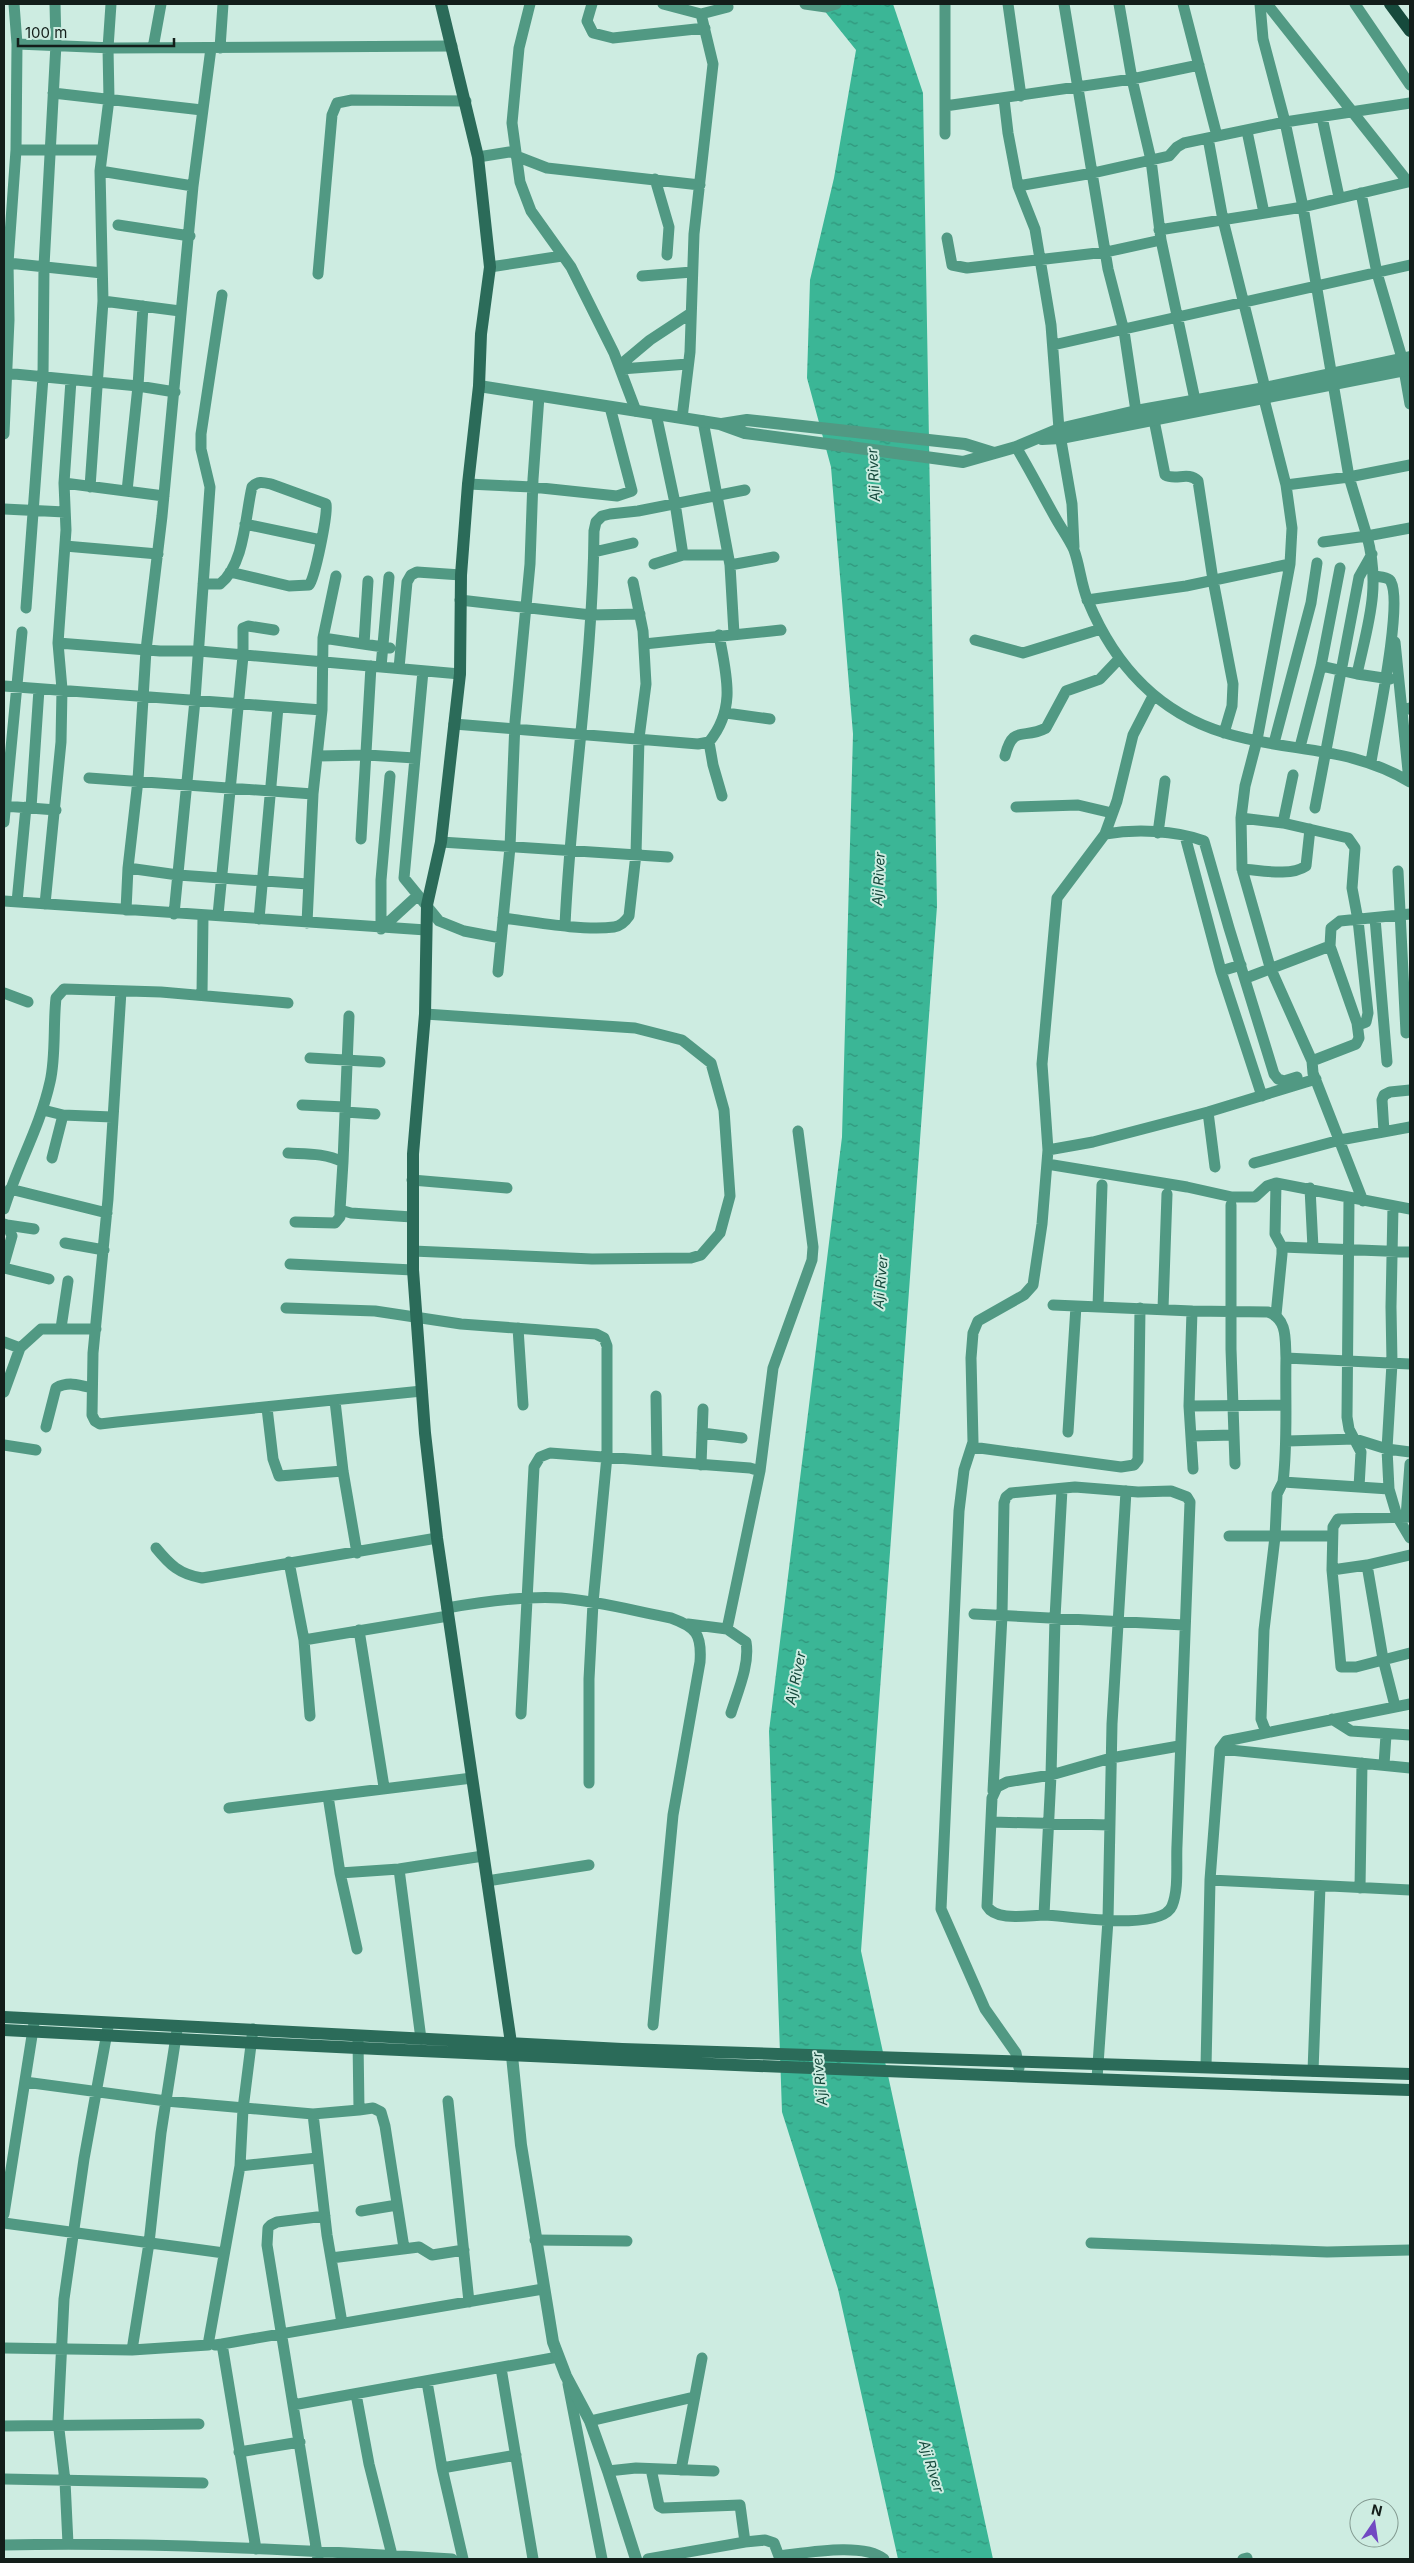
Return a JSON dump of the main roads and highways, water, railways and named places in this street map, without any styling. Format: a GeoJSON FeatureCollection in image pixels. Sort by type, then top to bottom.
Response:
{"type":"FeatureCollection","features":[{"type":"Feature","properties":{"kind":"main road"},"geometry":{"type":"LineString","coordinates":[[441,4],[478,157],[490,267],[481,334],[479,386],[468,484],[461,575],[460,674],[441,842],[427,905],[424,970],[425,1014],[412,1180],[413,1270],[418,1316],[422,1391],[437,1538],[512,2049]]}},
{"type":"Feature","properties":{"kind":"main road"},"geometry":{"type":"LineString","coordinates":[[1390,4],[1410,32]]}},
{"type":"Feature","properties":{"kind":"main road"},"geometry":{"type":"LineString","coordinates":[[4,2016],[109,2022],[251,2043],[358,2042],[421,2039],[512,2049]]}},
{"type":"Feature","properties":{"kind":"main road"},"geometry":{"type":"LineString","coordinates":[[4,2030],[106,2035],[253,2029],[358,2042],[977,2068],[1019,2069],[1098,2064],[1410,2074]]}},
{"type":"Feature","properties":{"kind":"main road"},"geometry":{"type":"LineString","coordinates":[[1224,2068],[1224,2084]]}},
{"type":"Feature","properties":{"kind":"main road"},"geometry":{"type":"LineString","coordinates":[[1019,2069],[1097,2079],[1410,2090]]}},
{"type":"Feature","properties":{"kind":"water","name":"Aji River"},"geometry":{"type":"Polygon","coordinates":[[[819,4],[893,4],[923,93],[937,906],[861,1951],[993,2559],[898,2559],[838,2289],[782,2112],[769,1731],[842,1137],[853,734],[831,467],[807,378],[810,280],[834,178],[856,50],[819,4]]]}}]}
